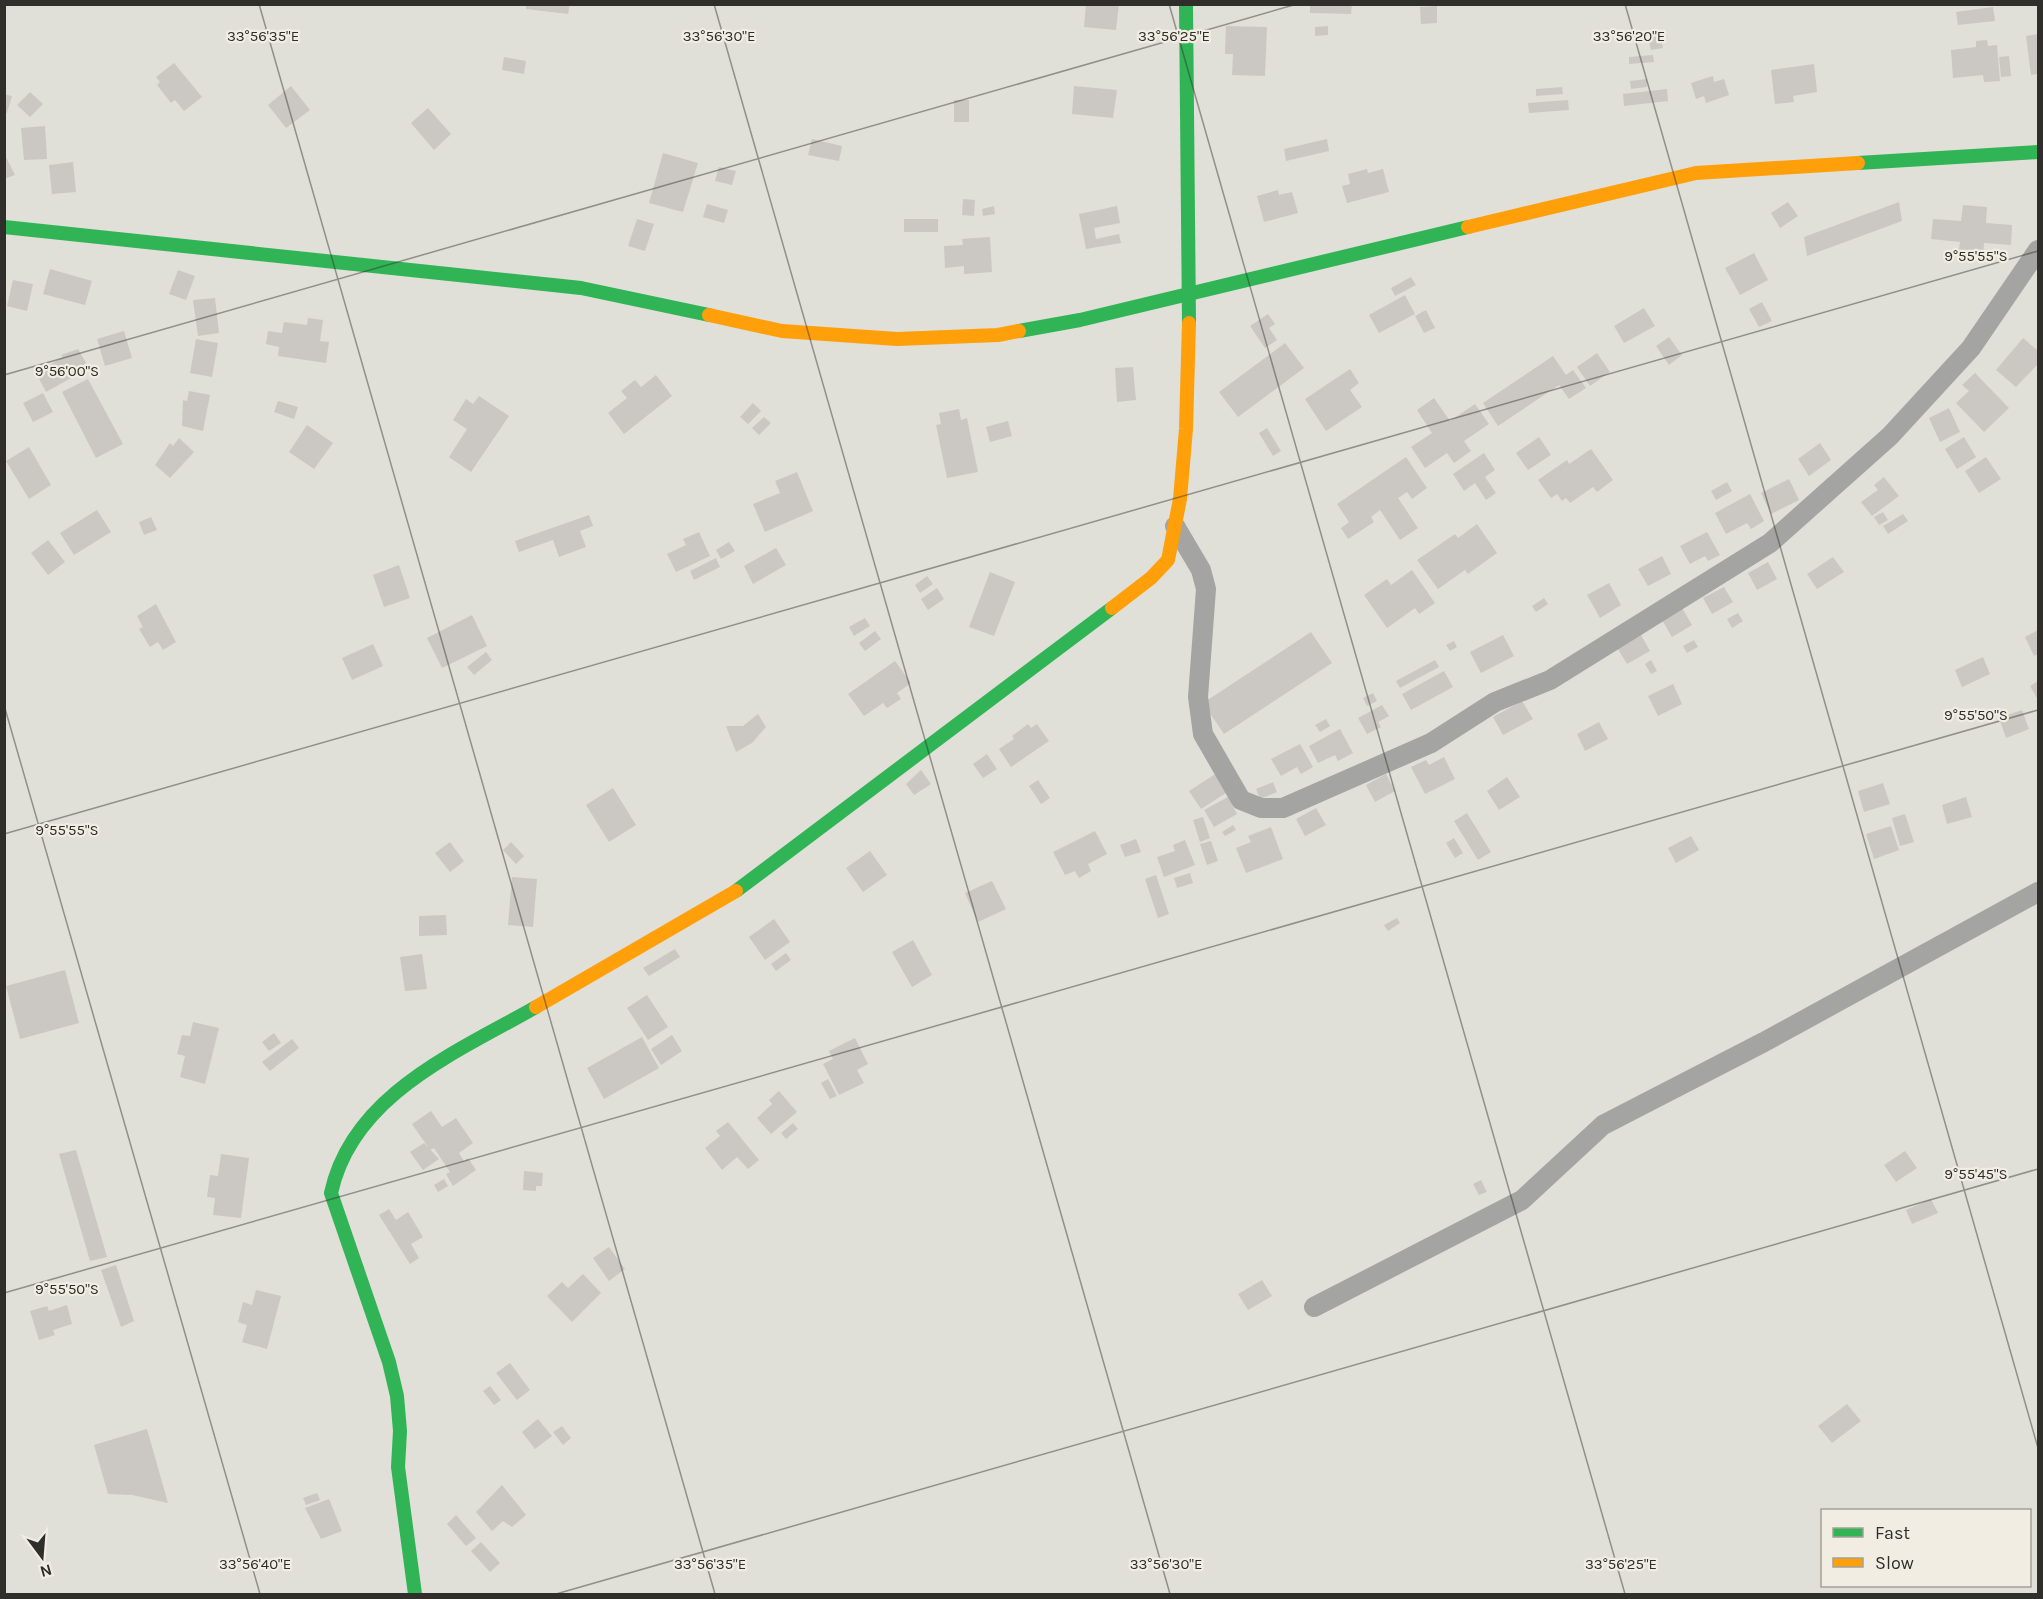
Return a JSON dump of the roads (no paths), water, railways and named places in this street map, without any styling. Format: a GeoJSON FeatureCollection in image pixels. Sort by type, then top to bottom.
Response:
{"type":"FeatureCollection","features":[{"type":"Feature","properties":{"kind":"street"},"geometry":{"type":"LineString","coordinates":[[415,1594],[398,1467],[400,1448],[394,1383],[371,1299],[331,1193],[333,1180],[359,1131],[387,1098],[419,1074],[639,949],[753,880],[1151,578],[1168,560],[1175,526],[1186,429],[1190,296],[1186,4]]}},
{"type":"Feature","properties":{"kind":"street"},"geometry":{"type":"LineString","coordinates":[[4,227],[580,288],[782,331],[897,339],[998,335],[1190,296],[1696,173],[2038,152]]}},
{"type":"Feature","properties":{"kind":"street"},"geometry":{"type":"LineString","coordinates":[[1175,526],[1201,570],[1206,589],[1198,697],[1203,734],[1241,800],[1261,808],[1283,808],[1431,743],[1495,702],[1550,680],[1770,543],[1890,436],[1971,348],[2038,250]]}},
{"type":"Feature","properties":{"kind":"street"},"geometry":{"type":"LineString","coordinates":[[1314,1307],[1522,1200],[1603,1125],[1764,1042],[2038,892]]}}]}
